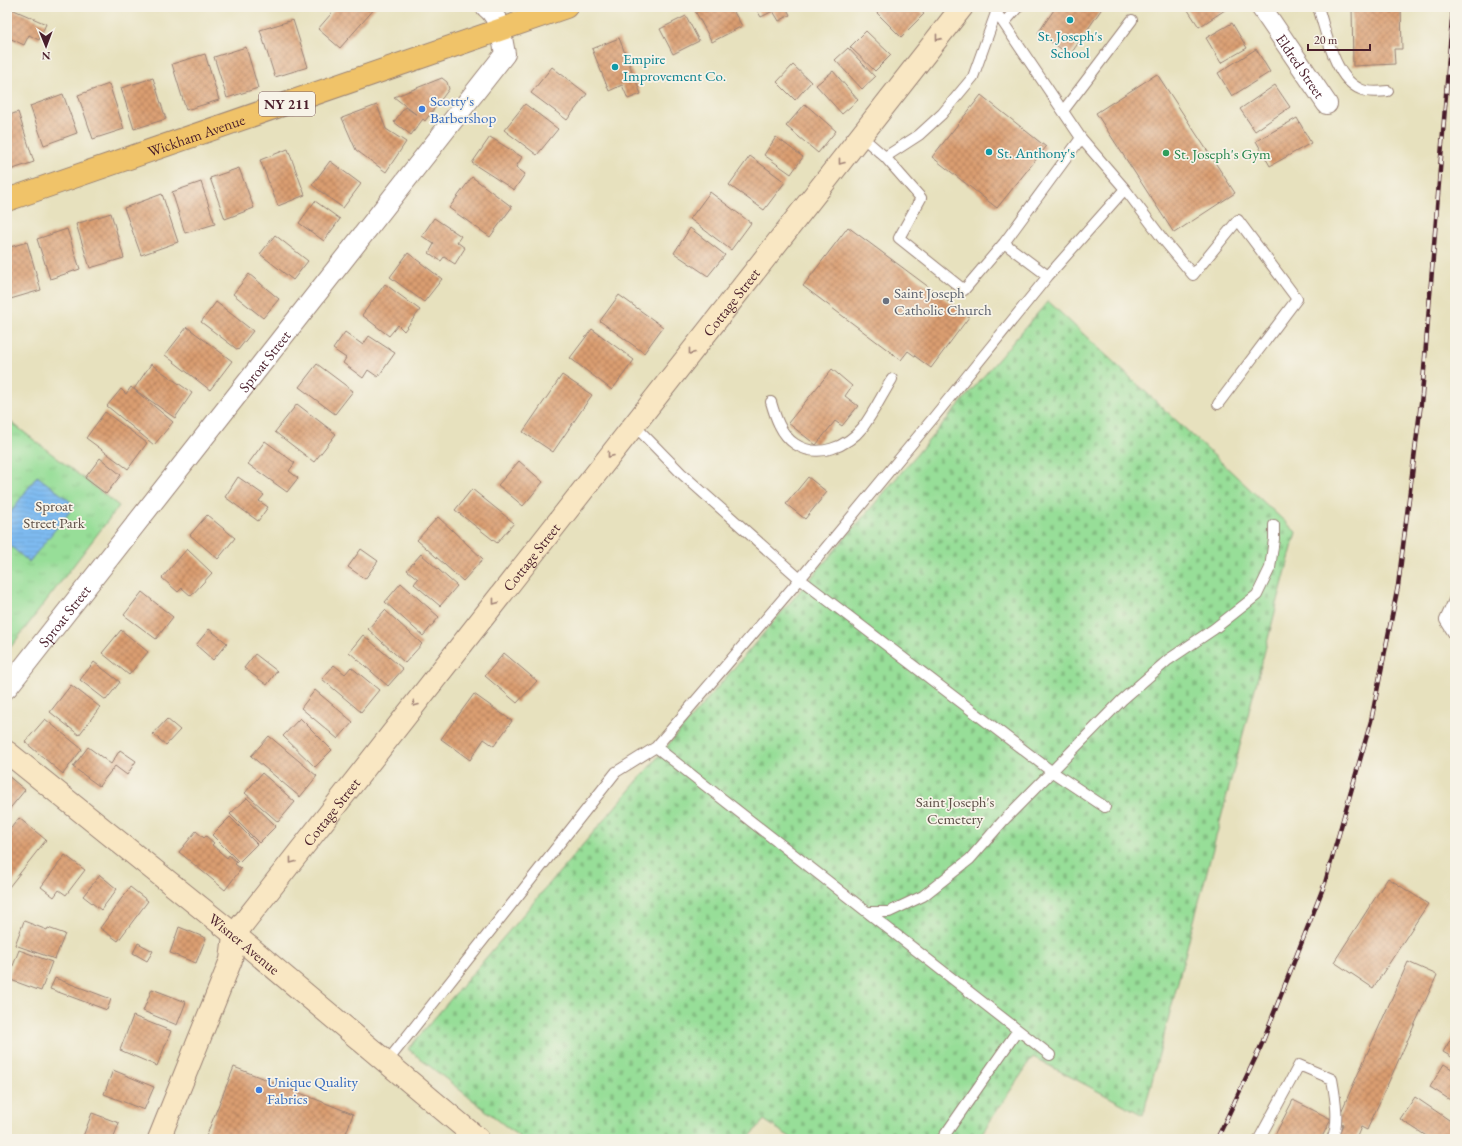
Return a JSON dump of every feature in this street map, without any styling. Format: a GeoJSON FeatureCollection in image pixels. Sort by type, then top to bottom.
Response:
{"type":"FeatureCollection","features":[{"type":"Feature","properties":{"kind":"main road","name":"Wickham Avenue"},"geometry":{"type":"LineString","coordinates":[[7,200],[566,7]]}},
{"type":"Feature","properties":{"kind":"street","name":"Sproat Street"},"geometry":{"type":"LineString","coordinates":[[7,688],[505,54],[500,29],[492,11],[486,7]]}},
{"type":"Feature","properties":{"kind":"street","name":"Cottage Street"},"geometry":{"type":"LineString","coordinates":[[234,935],[962,7]]}},
{"type":"Feature","properties":{"kind":"street","name":"Eldred Street"},"geometry":{"type":"LineString","coordinates":[[1261,7],[1327,104]]}},
{"type":"Feature","properties":{"kind":"street","name":"Wisner Avenue"},"geometry":{"type":"LineString","coordinates":[[7,752],[234,935],[478,1139]]}},
{"type":"Feature","properties":{"kind":"street"},"geometry":{"type":"LineString","coordinates":[[159,1139],[231,960],[234,935]]}},
{"type":"Feature","properties":{"kind":"lane"},"geometry":{"type":"LineString","coordinates":[[1004,23],[1018,7]]}},
{"type":"Feature","properties":{"kind":"lane"},"geometry":{"type":"LineString","coordinates":[[1318,7],[1334,58],[1340,69],[1350,81],[1360,89],[1374,92],[1388,91]]}},
{"type":"Feature","properties":{"kind":"lane"},"geometry":{"type":"LineString","coordinates":[[885,157],[919,135],[936,119],[973,77],[995,10]]}},
{"type":"Feature","properties":{"kind":"lane"},"geometry":{"type":"LineString","coordinates":[[995,10],[1081,138],[1125,189],[1162,238],[1193,275],[1238,220],[1297,299],[1218,404]]}},
{"type":"Feature","properties":{"kind":"lane"},"geometry":{"type":"LineString","coordinates":[[1063,111],[1132,20]]}},
{"type":"Feature","properties":{"kind":"lane"},"geometry":{"type":"LineString","coordinates":[[861,136],[885,157],[921,198],[899,238],[964,290],[1004,243],[1081,138]]}},
{"type":"Feature","properties":{"kind":"lane"},"geometry":{"type":"LineString","coordinates":[[386,1063],[616,772],[656,747],[800,578],[929,423],[1048,276],[1125,189]]}},
{"type":"Feature","properties":{"kind":"lane"},"geometry":{"type":"LineString","coordinates":[[1004,243],[1048,276]]}},
{"type":"Feature","properties":{"kind":"lane"},"geometry":{"type":"LineString","coordinates":[[772,402],[775,416],[785,435],[795,444],[812,450],[825,451],[846,443],[863,427],[892,379]]}},
{"type":"Feature","properties":{"kind":"lane"},"geometry":{"type":"LineString","coordinates":[[634,425],[681,473],[800,578],[1051,771],[1105,807]]}},
{"type":"Feature","properties":{"kind":"lane"},"geometry":{"type":"LineString","coordinates":[[868,912],[889,912],[923,896],[970,859],[1003,821],[1122,700],[1168,660],[1214,629],[1257,595],[1270,568],[1274,539],[1274,525]]}},
{"type":"Feature","properties":{"kind":"lane"},"geometry":{"type":"LineString","coordinates":[[1455,598],[1445,620],[1455,636]]}},
{"type":"Feature","properties":{"kind":"lane"},"geometry":{"type":"LineString","coordinates":[[656,747],[1050,1055]]}},
{"type":"Feature","properties":{"kind":"lane"},"geometry":{"type":"LineString","coordinates":[[942,1139],[1018,1030]]}},
{"type":"Feature","properties":{"kind":"lane"},"geometry":{"type":"LineString","coordinates":[[1259,1139],[1299,1065],[1332,1079],[1335,1101],[1336,1131],[1332,1139]]}},
{"type":"Feature","properties":{"kind":"green space","name":"Saint Joseph's Cemetery"},"geometry":{"type":"Polygon","coordinates":[[[1048,301],[1296,532],[1143,1115],[1033,1057],[978,1139],[793,1139],[764,1120],[748,1139],[522,1139],[408,1049],[1048,301]]]}},
{"type":"Feature","properties":{"kind":"green space","name":"Sproat Street Park"},"geometry":{"type":"Polygon","coordinates":[[[7,419],[119,506],[7,652],[7,419]]]}},
{"type":"Feature","properties":{"kind":"water"},"geometry":{"type":"Polygon","coordinates":[[[37,476],[75,505],[29,562],[7,543],[7,517],[37,476]]]}},
{"type":"Feature","properties":{"kind":"building"},"geometry":{"type":"Polygon","coordinates":[[[7,7],[46,24],[39,40],[29,35],[24,45],[7,37],[7,7]]]}},
{"type":"Feature","properties":{"kind":"building"},"geometry":{"type":"Polygon","coordinates":[[[337,7],[376,7],[340,48],[318,29],[337,7]]]}},
{"type":"Feature","properties":{"kind":"building"},"geometry":{"type":"Polygon","coordinates":[[[698,7],[731,7],[742,26],[712,42],[694,9],[698,7]]]}},
{"type":"Feature","properties":{"kind":"building"},"geometry":{"type":"Polygon","coordinates":[[[755,7],[786,7],[790,15],[779,21],[773,11],[761,17],[755,7]]]}},
{"type":"Feature","properties":{"kind":"building"},"geometry":{"type":"Polygon","coordinates":[[[871,7],[916,7],[924,14],[901,37],[871,7]]]}},
{"type":"Feature","properties":{"kind":"building","name":"St. Joseph's School"},"geometry":{"type":"Polygon","coordinates":[[[1056,7],[1103,7],[1070,55],[1038,33],[1056,7]]]}},
{"type":"Feature","properties":{"kind":"building"},"geometry":{"type":"Polygon","coordinates":[[[1186,7],[1227,7],[1228,8],[1199,27],[1186,7]]]}},
{"type":"Feature","properties":{"kind":"building"},"geometry":{"type":"Polygon","coordinates":[[[1352,7],[1401,7],[1402,49],[1394,49],[1395,64],[1353,66],[1352,7]]]}},
{"type":"Feature","properties":{"kind":"building"},"geometry":{"type":"Polygon","coordinates":[[[686,16],[699,41],[673,54],[660,29],[686,16]]]}},
{"type":"Feature","properties":{"kind":"building"},"geometry":{"type":"Polygon","coordinates":[[[293,20],[308,67],[275,77],[260,30],[293,20]]]}},
{"type":"Feature","properties":{"kind":"building"},"geometry":{"type":"Polygon","coordinates":[[[1232,23],[1247,48],[1221,63],[1206,38],[1232,23]]]}},
{"type":"Feature","properties":{"kind":"building"},"geometry":{"type":"Polygon","coordinates":[[[866,31],[891,55],[875,71],[850,47],[866,31]]]}},
{"type":"Feature","properties":{"kind":"building","name":"Empire Improvement Co."},"geometry":{"type":"Polygon","coordinates":[[[619,38],[641,94],[628,99],[622,85],[609,91],[592,49],[619,38]]]}},
{"type":"Feature","properties":{"kind":"building"},"geometry":{"type":"Polygon","coordinates":[[[246,47],[258,88],[227,98],[214,57],[246,47]]]}},
{"type":"Feature","properties":{"kind":"building"},"geometry":{"type":"Polygon","coordinates":[[[848,48],[875,77],[862,89],[835,60],[848,48]]]}},
{"type":"Feature","properties":{"kind":"building"},"geometry":{"type":"Polygon","coordinates":[[[1256,49],[1270,72],[1232,96],[1218,73],[1256,49]]]}},
{"type":"Feature","properties":{"kind":"building"},"geometry":{"type":"Polygon","coordinates":[[[205,54],[219,100],[186,110],[172,64],[205,54]]]}},
{"type":"Feature","properties":{"kind":"building"},"geometry":{"type":"Polygon","coordinates":[[[793,65],[811,82],[795,100],[777,82],[793,65]]]}},
{"type":"Feature","properties":{"kind":"building"},"geometry":{"type":"Polygon","coordinates":[[[552,67],[587,94],[567,120],[531,93],[552,67]]]}},
{"type":"Feature","properties":{"kind":"building"},"geometry":{"type":"Polygon","coordinates":[[[833,71],[858,100],[842,114],[816,85],[833,71]]]}},
{"type":"Feature","properties":{"kind":"building","name":"St. Joseph's Gym"},"geometry":{"type":"Polygon","coordinates":[[[1157,74],[1235,193],[1174,233],[1096,113],[1157,74]]]}},
{"type":"Feature","properties":{"kind":"building"},"geometry":{"type":"Polygon","coordinates":[[[153,78],[166,119],[134,129],[121,88],[153,78]]]}},
{"type":"Feature","properties":{"kind":"building","name":"Scotty's Barbershop"},"geometry":{"type":"Polygon","coordinates":[[[442,78],[447,82],[449,89],[425,121],[423,119],[411,135],[394,122],[405,107],[417,115],[394,97],[442,78]]]}},
{"type":"Feature","properties":{"kind":"building"},"geometry":{"type":"Polygon","coordinates":[[[109,84],[124,129],[93,139],[78,95],[109,84]]]}},
{"type":"Feature","properties":{"kind":"building"},"geometry":{"type":"Polygon","coordinates":[[[1275,85],[1290,107],[1255,131],[1240,109],[1275,85]]]}},
{"type":"Feature","properties":{"kind":"building"},"geometry":{"type":"Polygon","coordinates":[[[63,94],[77,133],[44,145],[30,106],[63,94]]]}},
{"type":"Feature","properties":{"kind":"building","name":"St. Anthony's"},"geometry":{"type":"Polygon","coordinates":[[[981,95],[1046,147],[997,208],[932,157],[981,95]]]}},
{"type":"Feature","properties":{"kind":"building"},"geometry":{"type":"Polygon","coordinates":[[[525,104],[558,129],[537,155],[504,130],[525,104]]]}},
{"type":"Feature","properties":{"kind":"building"},"geometry":{"type":"Polygon","coordinates":[[[805,104],[836,131],[818,153],[786,126],[805,104]]]}},
{"type":"Feature","properties":{"kind":"building"},"geometry":{"type":"Polygon","coordinates":[[[377,105],[386,129],[406,142],[386,172],[356,150],[342,118],[377,105]]]}},
{"type":"Feature","properties":{"kind":"building"},"geometry":{"type":"Polygon","coordinates":[[[18,112],[34,162],[7,171],[7,116],[18,112]]]}},
{"type":"Feature","properties":{"kind":"building"},"geometry":{"type":"Polygon","coordinates":[[[1297,118],[1311,143],[1270,166],[1256,141],[1297,118]]]}},
{"type":"Feature","properties":{"kind":"building"},"geometry":{"type":"Polygon","coordinates":[[[490,137],[522,157],[516,167],[525,174],[514,190],[472,163],[490,137]]]}},
{"type":"Feature","properties":{"kind":"building"},"geometry":{"type":"Polygon","coordinates":[[[776,137],[803,157],[791,174],[764,155],[776,137]]]}},
{"type":"Feature","properties":{"kind":"building"},"geometry":{"type":"Polygon","coordinates":[[[288,149],[305,195],[278,206],[260,160],[288,149]]]}},
{"type":"Feature","properties":{"kind":"building"},"geometry":{"type":"Polygon","coordinates":[[[750,156],[785,182],[764,210],[729,185],[750,156]]]}},
{"type":"Feature","properties":{"kind":"building"},"geometry":{"type":"Polygon","coordinates":[[[330,161],[361,184],[343,208],[312,185],[330,161]]]}},
{"type":"Feature","properties":{"kind":"building"},"geometry":{"type":"Polygon","coordinates":[[[239,168],[254,208],[225,219],[210,178],[239,168]]]}},
{"type":"Feature","properties":{"kind":"building"},"geometry":{"type":"Polygon","coordinates":[[[472,177],[512,207],[490,237],[449,208],[472,177]]]}},
{"type":"Feature","properties":{"kind":"building"},"geometry":{"type":"Polygon","coordinates":[[[201,182],[215,224],[185,233],[172,192],[201,182]]]}},
{"type":"Feature","properties":{"kind":"building"},"geometry":{"type":"Polygon","coordinates":[[[710,192],[751,223],[731,250],[690,219],[710,192]]]}},
{"type":"Feature","properties":{"kind":"building"},"geometry":{"type":"Polygon","coordinates":[[[162,194],[178,242],[141,255],[124,208],[162,194]]]}},
{"type":"Feature","properties":{"kind":"building"},"geometry":{"type":"Polygon","coordinates":[[[315,201],[340,219],[324,241],[299,223],[315,201]]]}},
{"type":"Feature","properties":{"kind":"building"},"geometry":{"type":"Polygon","coordinates":[[[111,213],[124,258],[90,268],[76,224],[111,213]]]}},
{"type":"Feature","properties":{"kind":"building"},"geometry":{"type":"Polygon","coordinates":[[[434,218],[461,236],[457,242],[465,248],[455,264],[444,257],[441,261],[429,253],[434,244],[422,236],[434,218]]]}},
{"type":"Feature","properties":{"kind":"building","name":"Saint Joseph Catholic Church"},"geometry":{"type":"Polygon","coordinates":[[[848,227],[969,317],[931,368],[908,351],[901,360],[803,286],[848,227]]]}},
{"type":"Feature","properties":{"kind":"building"},"geometry":{"type":"Polygon","coordinates":[[[690,228],[725,255],[708,276],[674,253],[690,228]]]}},
{"type":"Feature","properties":{"kind":"building"},"geometry":{"type":"Polygon","coordinates":[[[67,229],[80,269],[50,279],[37,239],[67,229]]]}},
{"type":"Feature","properties":{"kind":"building"},"geometry":{"type":"Polygon","coordinates":[[[275,235],[308,261],[293,280],[260,254],[275,235]]]}},
{"type":"Feature","properties":{"kind":"building"},"geometry":{"type":"Polygon","coordinates":[[[27,242],[41,290],[7,300],[7,248],[27,242]]]}},
{"type":"Feature","properties":{"kind":"building"},"geometry":{"type":"Polygon","coordinates":[[[408,253],[442,279],[424,302],[390,277],[408,253]]]}},
{"type":"Feature","properties":{"kind":"building"},"geometry":{"type":"Polygon","coordinates":[[[249,274],[279,299],[263,318],[233,294],[249,274]]]}},
{"type":"Feature","properties":{"kind":"building"},"geometry":{"type":"Polygon","coordinates":[[[385,284],[420,310],[404,331],[398,325],[389,336],[362,315],[385,284]]]}},
{"type":"Feature","properties":{"kind":"building"},"geometry":{"type":"Polygon","coordinates":[[[619,295],[663,327],[644,353],[600,321],[619,295]]]}},
{"type":"Feature","properties":{"kind":"building"},"geometry":{"type":"Polygon","coordinates":[[[216,302],[253,331],[238,350],[201,322],[216,302]]]}},
{"type":"Feature","properties":{"kind":"building"},"geometry":{"type":"Polygon","coordinates":[[[187,327],[232,361],[210,390],[165,355],[187,327]]]}},
{"type":"Feature","properties":{"kind":"building"},"geometry":{"type":"Polygon","coordinates":[[[592,329],[634,360],[612,390],[570,358],[592,329]]]}},
{"type":"Feature","properties":{"kind":"building"},"geometry":{"type":"Polygon","coordinates":[[[345,332],[363,345],[369,336],[395,353],[378,377],[368,370],[363,378],[343,363],[346,358],[333,349],[345,332]]]}},
{"type":"Feature","properties":{"kind":"building"},"geometry":{"type":"Polygon","coordinates":[[[151,364],[192,393],[175,418],[134,389],[151,364]]]}},
{"type":"Feature","properties":{"kind":"building"},"geometry":{"type":"Polygon","coordinates":[[[317,364],[353,391],[335,414],[299,387],[317,364]]]}},
{"type":"Feature","properties":{"kind":"building"},"geometry":{"type":"Polygon","coordinates":[[[832,369],[852,386],[845,396],[858,406],[842,426],[835,421],[816,445],[788,423],[832,369]]]}},
{"type":"Feature","properties":{"kind":"building"},"geometry":{"type":"Polygon","coordinates":[[[562,375],[592,395],[553,452],[523,432],[562,375]]]}},
{"type":"Feature","properties":{"kind":"building"},"geometry":{"type":"Polygon","coordinates":[[[131,387],[173,422],[154,445],[107,406],[121,389],[126,394],[131,387]]]}},
{"type":"Feature","properties":{"kind":"building"},"geometry":{"type":"Polygon","coordinates":[[[297,404],[336,434],[314,462],[275,432],[297,404]]]}},
{"type":"Feature","properties":{"kind":"building"},"geometry":{"type":"Polygon","coordinates":[[[105,412],[147,443],[128,469],[86,438],[105,412]]]}},
{"type":"Feature","properties":{"kind":"building"},"geometry":{"type":"Polygon","coordinates":[[[265,441],[295,463],[289,471],[298,478],[287,492],[248,464],[265,441]]]}},
{"type":"Feature","properties":{"kind":"building"},"geometry":{"type":"Polygon","coordinates":[[[100,458],[121,475],[106,494],[85,478],[100,458]]]}},
{"type":"Feature","properties":{"kind":"building"},"geometry":{"type":"Polygon","coordinates":[[[519,461],[543,482],[523,506],[498,485],[519,461]]]}},
{"type":"Feature","properties":{"kind":"building"},"geometry":{"type":"Polygon","coordinates":[[[238,477],[264,495],[259,501],[268,507],[258,521],[225,497],[238,477]]]}},
{"type":"Feature","properties":{"kind":"building"},"geometry":{"type":"Polygon","coordinates":[[[808,477],[827,492],[805,519],[786,504],[808,477]]]}},
{"type":"Feature","properties":{"kind":"building"},"geometry":{"type":"Polygon","coordinates":[[[472,489],[514,523],[497,543],[455,510],[472,489]]]}},
{"type":"Feature","properties":{"kind":"building"},"geometry":{"type":"Polygon","coordinates":[[[207,515],[235,538],[218,559],[190,535],[207,515]]]}},
{"type":"Feature","properties":{"kind":"building"},"geometry":{"type":"Polygon","coordinates":[[[438,517],[483,559],[463,581],[417,540],[438,517]]]}},
{"type":"Feature","properties":{"kind":"building"},"geometry":{"type":"Polygon","coordinates":[[[187,549],[212,573],[191,596],[182,588],[178,592],[162,578],[187,549]]]}},
{"type":"Feature","properties":{"kind":"building"},"geometry":{"type":"Polygon","coordinates":[[[361,549],[378,561],[365,579],[348,567],[361,549]]]}},
{"type":"Feature","properties":{"kind":"building"},"geometry":{"type":"Polygon","coordinates":[[[421,554],[457,586],[440,606],[414,584],[418,579],[407,570],[421,554]]]}},
{"type":"Feature","properties":{"kind":"building"},"geometry":{"type":"Polygon","coordinates":[[[401,583],[439,617],[423,636],[385,602],[401,583]]]}},
{"type":"Feature","properties":{"kind":"building"},"geometry":{"type":"Polygon","coordinates":[[[142,592],[173,617],[156,639],[124,615],[142,592]]]}},
{"type":"Feature","properties":{"kind":"building"},"geometry":{"type":"Polygon","coordinates":[[[385,610],[422,644],[405,663],[368,629],[385,610]]]}},
{"type":"Feature","properties":{"kind":"building"},"geometry":{"type":"Polygon","coordinates":[[[209,629],[227,643],[213,660],[196,645],[209,629]]]}},
{"type":"Feature","properties":{"kind":"building"},"geometry":{"type":"Polygon","coordinates":[[[121,630],[148,652],[129,675],[102,653],[121,630]]]}},
{"type":"Feature","properties":{"kind":"building"},"geometry":{"type":"Polygon","coordinates":[[[363,635],[403,669],[388,686],[349,652],[363,635]]]}},
{"type":"Feature","properties":{"kind":"building"},"geometry":{"type":"Polygon","coordinates":[[[504,653],[537,681],[517,703],[485,676],[504,653]]]}},
{"type":"Feature","properties":{"kind":"building"},"geometry":{"type":"Polygon","coordinates":[[[255,654],[277,671],[267,685],[244,668],[255,654]]]}},
{"type":"Feature","properties":{"kind":"building"},"geometry":{"type":"Polygon","coordinates":[[[94,662],[120,682],[106,700],[80,680],[94,662]]]}},
{"type":"Feature","properties":{"kind":"building"},"geometry":{"type":"Polygon","coordinates":[[[334,665],[345,674],[351,667],[379,690],[361,712],[322,679],[334,665]]]}},
{"type":"Feature","properties":{"kind":"building"},"geometry":{"type":"Polygon","coordinates":[[[71,685],[100,707],[79,735],[50,712],[71,685]]]}},
{"type":"Feature","properties":{"kind":"building"},"geometry":{"type":"Polygon","coordinates":[[[315,690],[353,722],[338,739],[301,708],[315,690]]]}},
{"type":"Feature","properties":{"kind":"building"},"geometry":{"type":"Polygon","coordinates":[[[474,694],[512,721],[494,746],[484,739],[470,760],[441,739],[474,694]]]}},
{"type":"Feature","properties":{"kind":"building"},"geometry":{"type":"Polygon","coordinates":[[[300,718],[332,750],[315,767],[283,736],[300,718]]]}},
{"type":"Feature","properties":{"kind":"building"},"geometry":{"type":"Polygon","coordinates":[[[45,719],[82,749],[63,774],[25,742],[45,719]]]}},
{"type":"Feature","properties":{"kind":"building"},"geometry":{"type":"Polygon","coordinates":[[[167,719],[180,730],[166,745],[153,734],[167,719]]]}},
{"type":"Feature","properties":{"kind":"building"},"geometry":{"type":"Polygon","coordinates":[[[269,736],[317,776],[300,797],[251,756],[269,736]]]}},
{"type":"Feature","properties":{"kind":"building"},"geometry":{"type":"Polygon","coordinates":[[[88,747],[111,764],[120,750],[136,761],[127,775],[115,766],[99,786],[73,767],[88,747]]]}},
{"type":"Feature","properties":{"kind":"building"},"geometry":{"type":"Polygon","coordinates":[[[262,773],[295,802],[278,822],[245,793],[262,773]]]}},
{"type":"Feature","properties":{"kind":"building"},"geometry":{"type":"Polygon","coordinates":[[[7,775],[25,790],[7,812],[7,775]]]}},
{"type":"Feature","properties":{"kind":"building"},"geometry":{"type":"Polygon","coordinates":[[[247,798],[276,826],[259,843],[230,814],[247,798]]]}},
{"type":"Feature","properties":{"kind":"building"},"geometry":{"type":"Polygon","coordinates":[[[230,817],[257,844],[239,862],[212,835],[230,817]]]}},
{"type":"Feature","properties":{"kind":"building"},"geometry":{"type":"Polygon","coordinates":[[[19,818],[46,840],[9,887],[7,885],[7,865],[10,862],[7,859],[7,833],[19,818]]]}},
{"type":"Feature","properties":{"kind":"building"},"geometry":{"type":"Polygon","coordinates":[[[196,831],[204,838],[206,836],[214,843],[212,845],[227,858],[229,855],[237,862],[235,864],[241,869],[225,890],[179,852],[196,831]]]}},
{"type":"Feature","properties":{"kind":"building"},"geometry":{"type":"Polygon","coordinates":[[[65,855],[85,870],[66,895],[59,890],[54,897],[41,887],[65,855]]]}},
{"type":"Feature","properties":{"kind":"building"},"geometry":{"type":"Polygon","coordinates":[[[100,875],[117,889],[101,910],[83,896],[100,875]]]}},
{"type":"Feature","properties":{"kind":"building"},"geometry":{"type":"Polygon","coordinates":[[[1388,878],[1428,904],[1373,988],[1334,962],[1388,878]]]}},
{"type":"Feature","properties":{"kind":"building"},"geometry":{"type":"Polygon","coordinates":[[[130,887],[148,901],[118,941],[100,928],[130,887]]]}},
{"type":"Feature","properties":{"kind":"building"},"geometry":{"type":"Polygon","coordinates":[[[24,921],[47,930],[48,928],[65,934],[55,959],[15,945],[24,921]]]}},
{"type":"Feature","properties":{"kind":"building"},"geometry":{"type":"Polygon","coordinates":[[[179,927],[206,938],[196,963],[170,953],[179,927]]]}},
{"type":"Feature","properties":{"kind":"building"},"geometry":{"type":"Polygon","coordinates":[[[138,943],[153,951],[147,961],[133,953],[138,943]]]}},
{"type":"Feature","properties":{"kind":"building"},"geometry":{"type":"Polygon","coordinates":[[[19,950],[52,962],[41,991],[8,979],[19,950]]]}},
{"type":"Feature","properties":{"kind":"building"},"geometry":{"type":"Polygon","coordinates":[[[1408,962],[1437,975],[1367,1130],[1361,1127],[1356,1139],[1337,1139],[1343,1124],[1337,1121],[1408,962]]]}},
{"type":"Feature","properties":{"kind":"building"},"geometry":{"type":"Polygon","coordinates":[[[55,978],[111,999],[107,1010],[50,989],[55,978]]]}},
{"type":"Feature","properties":{"kind":"building"},"geometry":{"type":"Polygon","coordinates":[[[152,989],[186,1002],[177,1025],[143,1011],[152,989]]]}},
{"type":"Feature","properties":{"kind":"building"},"geometry":{"type":"Polygon","coordinates":[[[133,1016],[171,1031],[157,1066],[120,1050],[133,1016]]]}},
{"type":"Feature","properties":{"kind":"building"},"geometry":{"type":"Polygon","coordinates":[[[1455,1032],[1455,1059],[1443,1052],[1455,1032]]]}},
{"type":"Feature","properties":{"kind":"building"},"geometry":{"type":"Polygon","coordinates":[[[1444,1064],[1455,1071],[1455,1103],[1430,1087],[1444,1064]]]}},
{"type":"Feature","properties":{"kind":"building","name":"Unique Quality Fabrics"},"geometry":{"type":"Polygon","coordinates":[[[234,1067],[353,1114],[344,1139],[205,1139],[234,1067]]]}},
{"type":"Feature","properties":{"kind":"building"},"geometry":{"type":"Polygon","coordinates":[[[113,1070],[154,1087],[144,1110],[104,1094],[113,1070]]]}},
{"type":"Feature","properties":{"kind":"building"},"geometry":{"type":"Polygon","coordinates":[[[1415,1097],[1455,1124],[1455,1130],[1449,1139],[1431,1139],[1400,1119],[1415,1097]]]}},
{"type":"Feature","properties":{"kind":"building"},"geometry":{"type":"Polygon","coordinates":[[[1293,1100],[1331,1119],[1321,1139],[1273,1139],[1293,1100]]]}},
{"type":"Feature","properties":{"kind":"building"},"geometry":{"type":"Polygon","coordinates":[[[92,1113],[119,1123],[113,1139],[82,1139],[92,1113]]]}},
{"type":"Feature","properties":{"kind":"railway"},"geometry":{"type":"LineString","coordinates":[[1217,1139],[1261,1046],[1325,883],[1371,721],[1398,586],[1422,395],[1453,7]]}},
{"type":"Feature","properties":{"kind":"place","name":"St. Joseph's School"},"geometry":{"type":"Point","coordinates":[1070,20]}},
{"type":"Feature","properties":{"kind":"place","name":"Empire Improvement Co."},"geometry":{"type":"Point","coordinates":[615,67]}},
{"type":"Feature","properties":{"kind":"place","name":"Scotty's Barbershop"},"geometry":{"type":"Point","coordinates":[422,109]}},
{"type":"Feature","properties":{"kind":"place","name":"St. Anthony's"},"geometry":{"type":"Point","coordinates":[989,152]}},
{"type":"Feature","properties":{"kind":"place","name":"St. Joseph's Gym"},"geometry":{"type":"Point","coordinates":[1166,153]}},
{"type":"Feature","properties":{"kind":"place","name":"Saint Joseph Catholic Church"},"geometry":{"type":"Point","coordinates":[886,301]}},
{"type":"Feature","properties":{"kind":"place","name":"Unique Quality Fabrics"},"geometry":{"type":"Point","coordinates":[259,1090]}}]}
